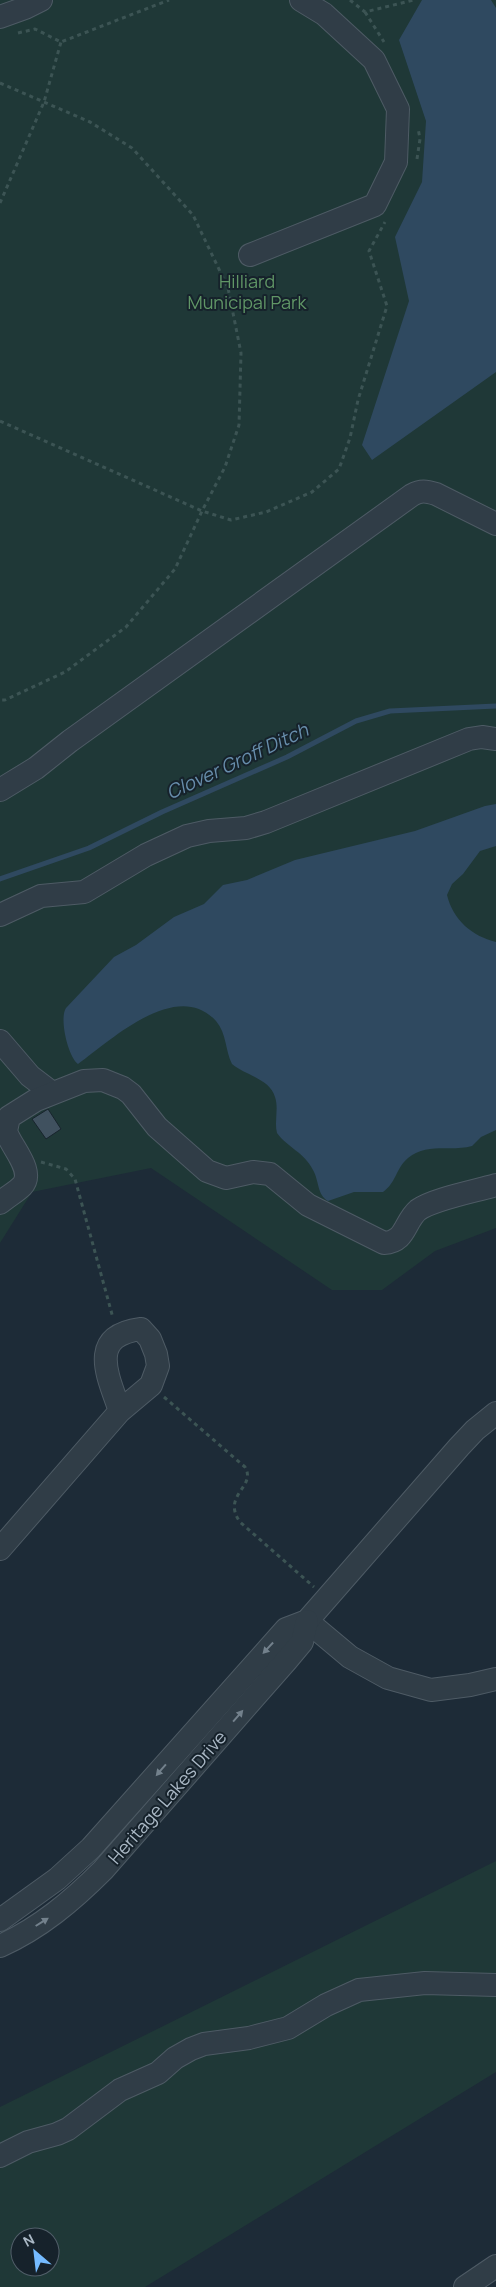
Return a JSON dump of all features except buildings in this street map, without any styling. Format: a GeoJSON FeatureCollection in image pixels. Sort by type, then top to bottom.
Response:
{"type":"FeatureCollection","features":[{"type":"Feature","properties":{"kind":"street"},"geometry":{"type":"LineString","coordinates":[[4,26],[25,8],[41,0]]}},
{"type":"Feature","properties":{"kind":"street"},"geometry":{"type":"LineString","coordinates":[[250,255],[374,205],[396,162],[398,109],[374,60],[324,14],[301,0]]}},
{"type":"Feature","properties":{"kind":"street"},"geometry":{"type":"LineString","coordinates":[[0,790],[36,768],[70,741],[419,491],[436,494],[496,524]]}},
{"type":"Feature","properties":{"kind":"street"},"geometry":{"type":"LineString","coordinates":[[0,915],[41,896],[84,892],[146,855],[187,836],[209,831],[256,826],[470,739],[482,737],[496,739]]}},
{"type":"Feature","properties":{"kind":"street"},"geometry":{"type":"LineString","coordinates":[[0,1041],[30,1076],[52,1092]]}},
{"type":"Feature","properties":{"kind":"street"},"geometry":{"type":"LineString","coordinates":[[0,1203],[22,1186],[26,1180],[24,1166],[6,1131],[9,1117],[52,1092],[92,1080],[103,1080],[123,1088],[138,1100],[157,1127],[207,1171],[226,1178],[253,1172],[270,1174],[308,1205],[384,1243],[390,1243],[400,1238],[408,1221],[423,1207],[496,1185]]}},
{"type":"Feature","properties":{"kind":"street"},"geometry":{"type":"LineString","coordinates":[[0,1549],[120,1411],[151,1385],[158,1366],[156,1354],[150,1339],[141,1329],[120,1334],[113,1338],[105,1354],[105,1367],[120,1411]]}},
{"type":"Feature","properties":{"kind":"street","name":"Heritage Lakes Drive"},"geometry":{"type":"LineString","coordinates":[[0,1946],[48,1919],[86,1888],[103,1870],[302,1642],[307,1621],[459,1447],[475,1430],[496,1413]]}},
{"type":"Feature","properties":{"kind":"street"},"geometry":{"type":"LineString","coordinates":[[307,1621],[350,1657],[388,1678],[431,1690],[470,1685],[496,1679]]}},
{"type":"Feature","properties":{"kind":"street","name":"Heritage Lakes Drive"},"geometry":{"type":"LineString","coordinates":[[0,1920],[39,1894],[73,1866],[286,1629],[307,1621]]}},
{"type":"Feature","properties":{"kind":"street"},"geometry":{"type":"LineString","coordinates":[[0,2156],[28,2142],[68,2129],[120,2090],[158,2074],[175,2058],[191,2048],[204,2044],[257,2036],[288,2028],[326,2005],[359,1990],[425,1983],[496,1985]]}},
{"type":"Feature","properties":{"kind":"street"},"geometry":{"type":"LineString","coordinates":[[465,2287],[496,2266]]}},
{"type":"Feature","properties":{"kind":"path"},"geometry":{"type":"LineString","coordinates":[[4,26],[35,29],[61,42],[169,0]]}},
{"type":"Feature","properties":{"kind":"path"},"geometry":{"type":"LineString","coordinates":[[350,0],[365,12],[386,44]]}},
{"type":"Feature","properties":{"kind":"path"},"geometry":{"type":"LineString","coordinates":[[365,12],[414,0]]}},
{"type":"Feature","properties":{"kind":"path"},"geometry":{"type":"LineString","coordinates":[[0,203],[44,102],[61,42]]}},
{"type":"Feature","properties":{"kind":"path"},"geometry":{"type":"LineString","coordinates":[[0,83],[90,122],[132,148],[193,215],[228,288],[241,353],[239,425],[225,467],[175,569],[126,627],[65,672],[5,700],[0,700]]}},
{"type":"Feature","properties":{"kind":"path"},"geometry":{"type":"LineString","coordinates":[[417,122],[420,139],[417,162]]}},
{"type":"Feature","properties":{"kind":"path"},"geometry":{"type":"LineString","coordinates":[[0,421],[202,511],[230,520],[266,512],[312,492],[339,470],[350,438],[358,400],[387,306],[369,251],[388,218]]}},
{"type":"Feature","properties":{"kind":"path"},"geometry":{"type":"LineString","coordinates":[[17,1154],[60,1166],[66,1169],[74,1178],[110,1311],[120,1334]]}},
{"type":"Feature","properties":{"kind":"path"},"geometry":{"type":"LineString","coordinates":[[151,1385],[245,1467],[248,1472],[248,1478],[233,1506],[234,1514],[240,1522],[327,1598]]}},
{"type":"Feature","properties":{"kind":"green space","name":"Hilliard Municipal Park"},"geometry":{"type":"Polygon","coordinates":[[[0,0],[496,0],[496,1228],[435,1251],[382,1290],[332,1290],[151,1168],[32,1192],[0,1243],[0,0]]]}},
{"type":"Feature","properties":{"kind":"green space"},"geometry":{"type":"Polygon","coordinates":[[[496,1861],[496,2072],[145,2287],[0,2287],[0,2107],[496,1861]]]}},
{"type":"Feature","properties":{"kind":"water"},"geometry":{"type":"Polygon","coordinates":[[[422,0],[491,0],[496,8],[496,372],[372,460],[362,445],[409,301],[395,237],[422,182],[426,121],[399,40],[422,0]]]}},
{"type":"Feature","properties":{"kind":"water"},"geometry":{"type":"Polygon","coordinates":[[[496,804],[496,846],[480,851],[463,874],[452,884],[447,895],[454,912],[465,926],[479,936],[496,942],[496,1130],[481,1137],[472,1146],[431,1149],[415,1153],[404,1162],[391,1184],[383,1192],[354,1192],[328,1201],[322,1195],[315,1174],[309,1164],[301,1154],[286,1143],[277,1133],[277,1110],[272,1091],[263,1082],[232,1064],[220,1026],[200,1010],[183,1006],[164,1009],[145,1017],[126,1029],[78,1064],[74,1060],[68,1046],[64,1028],[66,1008],[114,957],[136,945],[174,917],[204,904],[223,885],[247,880],[295,860],[415,831],[485,806],[496,804]]]}},
{"type":"Feature","properties":{"kind":"waterway","name":"Clover Groff Ditch"},"geometry":{"type":"LineString","coordinates":[[0,879],[89,848],[162,812],[287,757],[356,721],[390,711],[496,706]]}}]}
